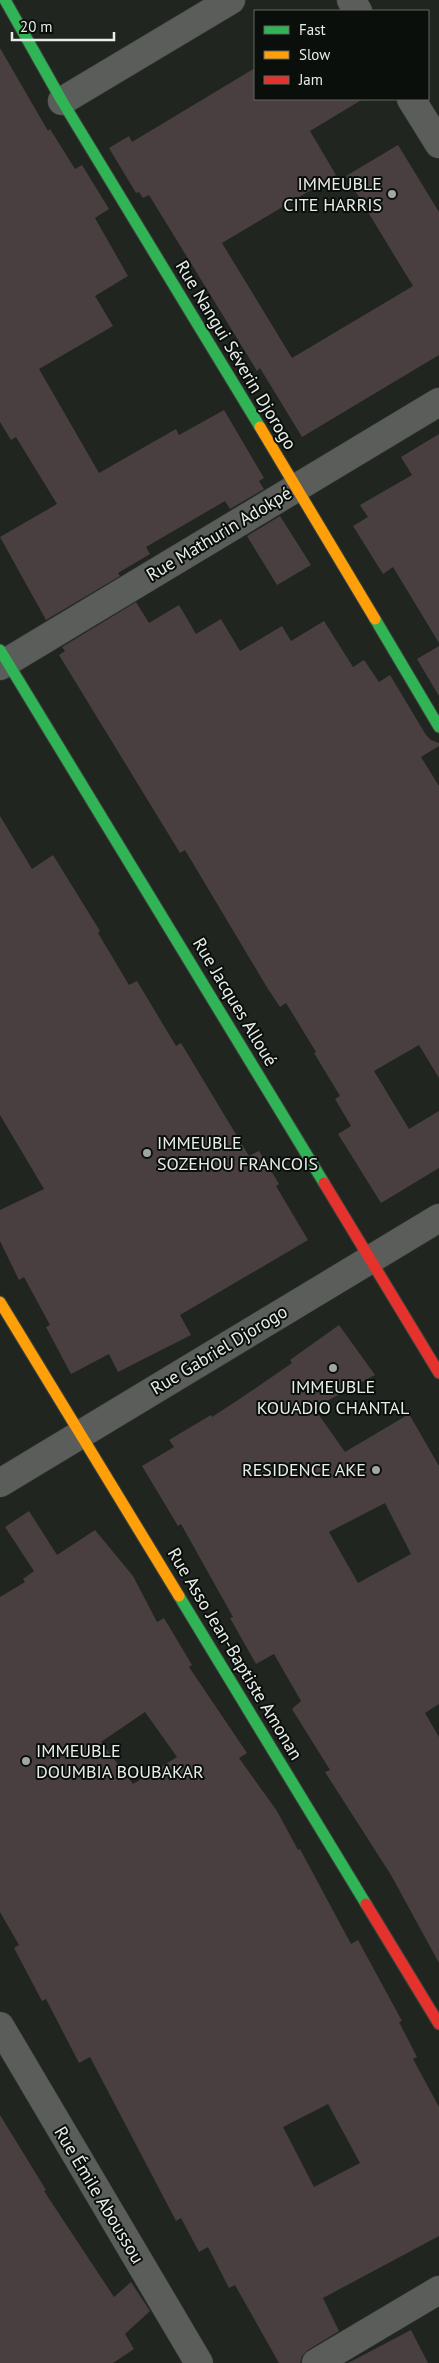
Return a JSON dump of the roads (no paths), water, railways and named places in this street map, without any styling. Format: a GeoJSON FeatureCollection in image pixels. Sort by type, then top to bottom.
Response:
{"type":"FeatureCollection","features":[{"type":"Feature","properties":{"kind":"street","name":"Rue Nangui Séverin Djorogo"},"geometry":{"type":"LineString","coordinates":[[5,0],[62,101],[297,488],[439,727]]}},
{"type":"Feature","properties":{"kind":"street"},"geometry":{"type":"LineString","coordinates":[[62,101],[231,0]]}},
{"type":"Feature","properties":{"kind":"street"},"geometry":{"type":"LineString","coordinates":[[412,100],[439,144]]}},
{"type":"Feature","properties":{"kind":"street","name":"Rue Mathurin Adokpé"},"geometry":{"type":"LineString","coordinates":[[2,659],[297,488],[439,402]]}},
{"type":"Feature","properties":{"kind":"street","name":"Rue Jacques Alloué"},"geometry":{"type":"LineString","coordinates":[[2,659],[439,1373]]}},
{"type":"Feature","properties":{"kind":"street","name":"Rue Gabriel Djorogo"},"geometry":{"type":"LineString","coordinates":[[0,1483],[439,1218]]}},
{"type":"Feature","properties":{"kind":"street","name":"Rue Asso Jean-Baptiste Amonan"},"geometry":{"type":"LineString","coordinates":[[0,1302],[439,2024]]}},
{"type":"Feature","properties":{"kind":"street","name":"Rue Émile Aboussou"},"geometry":{"type":"LineString","coordinates":[[0,2026],[198,2363]]}},
{"type":"Feature","properties":{"kind":"street"},"geometry":{"type":"LineString","coordinates":[[316,2363],[439,2290]]}},
{"type":"Feature","properties":{"kind":"place","name":"IMMEUBLE CITE HARRIS"},"geometry":{"type":"Point","coordinates":[392,194]}},
{"type":"Feature","properties":{"kind":"place","name":"IMMEUBLE SOZEHOU FRANCOIS"},"geometry":{"type":"Point","coordinates":[147,1153]}},
{"type":"Feature","properties":{"kind":"place","name":"IMMEUBLE KOUADIO CHANTAL"},"geometry":{"type":"Point","coordinates":[333,1368]}},
{"type":"Feature","properties":{"kind":"place","name":"RESIDENCE AKE"},"geometry":{"type":"Point","coordinates":[376,1470]}},
{"type":"Feature","properties":{"kind":"place","name":"IMMEUBLE DOUMBIA BOUBAKAR"},"geometry":{"type":"Point","coordinates":[26,1761]}}]}
